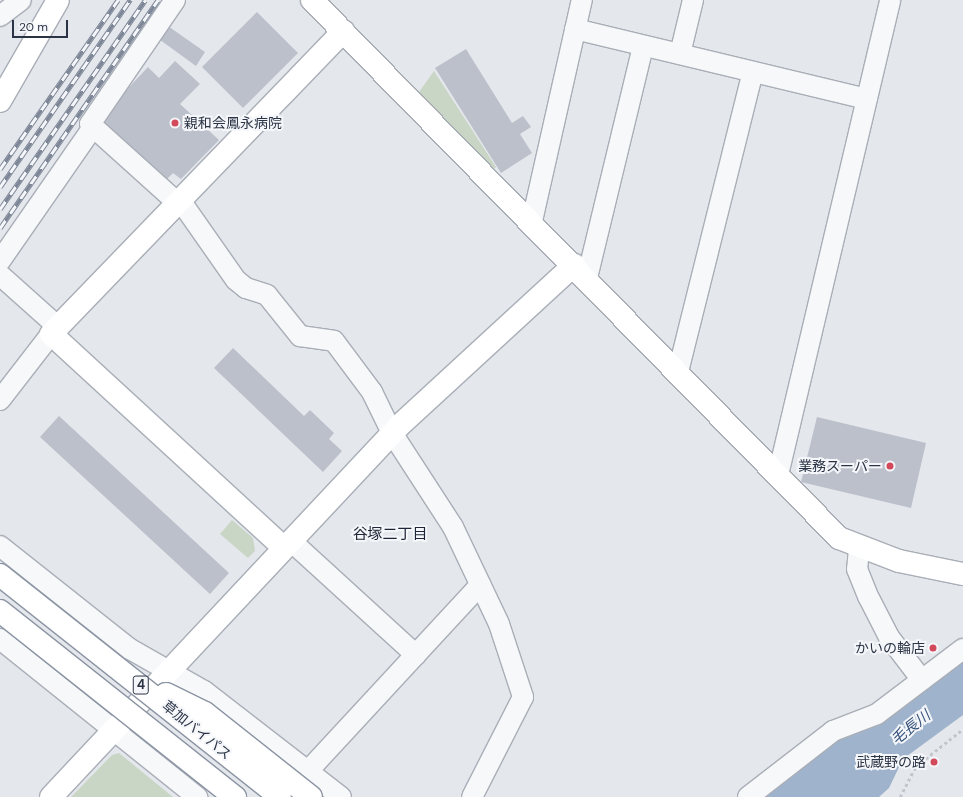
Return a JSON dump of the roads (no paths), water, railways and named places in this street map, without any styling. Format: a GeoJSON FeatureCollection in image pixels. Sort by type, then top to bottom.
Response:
{"type":"FeatureCollection","features":[{"type":"Feature","properties":{"kind":"main road"},"geometry":{"type":"LineString","coordinates":[[0,101],[58,0]]}},
{"type":"Feature","properties":{"kind":"main road"},"geometry":{"type":"LineString","coordinates":[[312,0],[532,221],[839,538],[859,548],[963,574]]}},
{"type":"Feature","properties":{"kind":"main road"},"geometry":{"type":"LineString","coordinates":[[288,545],[53,330],[180,204],[344,31]]}},
{"type":"Feature","properties":{"kind":"main road"},"geometry":{"type":"LineString","coordinates":[[50,797],[115,730],[167,671],[392,434],[581,272]]}},
{"type":"Feature","properties":{"kind":"main road","name":"草加バイパス"},"geometry":{"type":"LineString","coordinates":[[0,575],[280,797]]}},
{"type":"Feature","properties":{"kind":"main road","name":"草加バイパス"},"geometry":{"type":"LineString","coordinates":[[0,611],[235,797]]}},
{"type":"Feature","properties":{"kind":"main road"},"geometry":{"type":"LineString","coordinates":[[129,676],[205,713],[311,797]]}},
{"type":"Feature","properties":{"kind":"street"},"geometry":{"type":"LineString","coordinates":[[0,16],[20,0]]}},
{"type":"Feature","properties":{"kind":"street"},"geometry":{"type":"LineString","coordinates":[[175,0],[90,124],[180,204],[236,280],[246,288],[267,295],[300,336],[334,341],[372,392],[392,434],[453,527],[499,624],[524,696],[472,797]]}},
{"type":"Feature","properties":{"kind":"street"},"geometry":{"type":"LineString","coordinates":[[532,221],[582,0]]}},
{"type":"Feature","properties":{"kind":"street"},"geometry":{"type":"LineString","coordinates":[[680,54],[693,0]]}},
{"type":"Feature","properties":{"kind":"street"},"geometry":{"type":"LineString","coordinates":[[778,475],[890,0]]}},
{"type":"Feature","properties":{"kind":"street"},"geometry":{"type":"LineString","coordinates":[[575,30],[867,99]]}},
{"type":"Feature","properties":{"kind":"street"},"geometry":{"type":"LineString","coordinates":[[581,272],[643,46]]}},
{"type":"Feature","properties":{"kind":"street"},"geometry":{"type":"LineString","coordinates":[[678,372],[753,72]]}},
{"type":"Feature","properties":{"kind":"street"},"geometry":{"type":"LineString","coordinates":[[0,261],[93,127]]}},
{"type":"Feature","properties":{"kind":"street"},"geometry":{"type":"LineString","coordinates":[[0,275],[53,330],[0,400]]}},
{"type":"Feature","properties":{"kind":"street"},"geometry":{"type":"LineString","coordinates":[[288,545],[416,655]]}},
{"type":"Feature","properties":{"kind":"street"},"geometry":{"type":"LineString","coordinates":[[0,546],[130,649],[204,691],[307,772],[342,797]]}},
{"type":"Feature","properties":{"kind":"street"},"geometry":{"type":"LineString","coordinates":[[859,548],[857,569],[869,598],[889,637],[922,680]]}},
{"type":"Feature","properties":{"kind":"street"},"geometry":{"type":"LineString","coordinates":[[307,772],[480,585]]}},
{"type":"Feature","properties":{"kind":"street"},"geometry":{"type":"LineString","coordinates":[[0,639],[197,797]]}},
{"type":"Feature","properties":{"kind":"street"},"geometry":{"type":"LineString","coordinates":[[748,797],[833,731],[877,714],[963,649]]}},
{"type":"Feature","properties":{"kind":"water","name":"毛長川"},"geometry":{"type":"Polygon","coordinates":[[[963,655],[963,715],[903,759],[889,788],[879,797],[761,797],[813,756],[963,655]]]}},
{"type":"Feature","properties":{"kind":"railway"},"geometry":{"type":"LineString","coordinates":[[0,169],[118,0]]}},
{"type":"Feature","properties":{"kind":"railway"},"geometry":{"type":"LineString","coordinates":[[0,187],[130,0]]}},
{"type":"Feature","properties":{"kind":"railway"},"geometry":{"type":"LineString","coordinates":[[0,209],[145,0]]}},
{"type":"Feature","properties":{"kind":"railway"},"geometry":{"type":"LineString","coordinates":[[0,228],[158,0]]}},
{"type":"Feature","properties":{"kind":"place","name":"親和会鳳永病院"},"geometry":{"type":"Point","coordinates":[175,123]}},
{"type":"Feature","properties":{"kind":"place","name":"業務スーパー"},"geometry":{"type":"Point","coordinates":[890,466]}},
{"type":"Feature","properties":{"kind":"place","name":"かいの輪店"},"geometry":{"type":"Point","coordinates":[933,648]}},
{"type":"Feature","properties":{"kind":"place","name":"武蔵野の路"},"geometry":{"type":"Point","coordinates":[934,762]}},
{"type":"Feature","properties":{"kind":"district","name":"谷塚二丁目"},"geometry":{"type":"Point","coordinates":[390,535]}}]}
